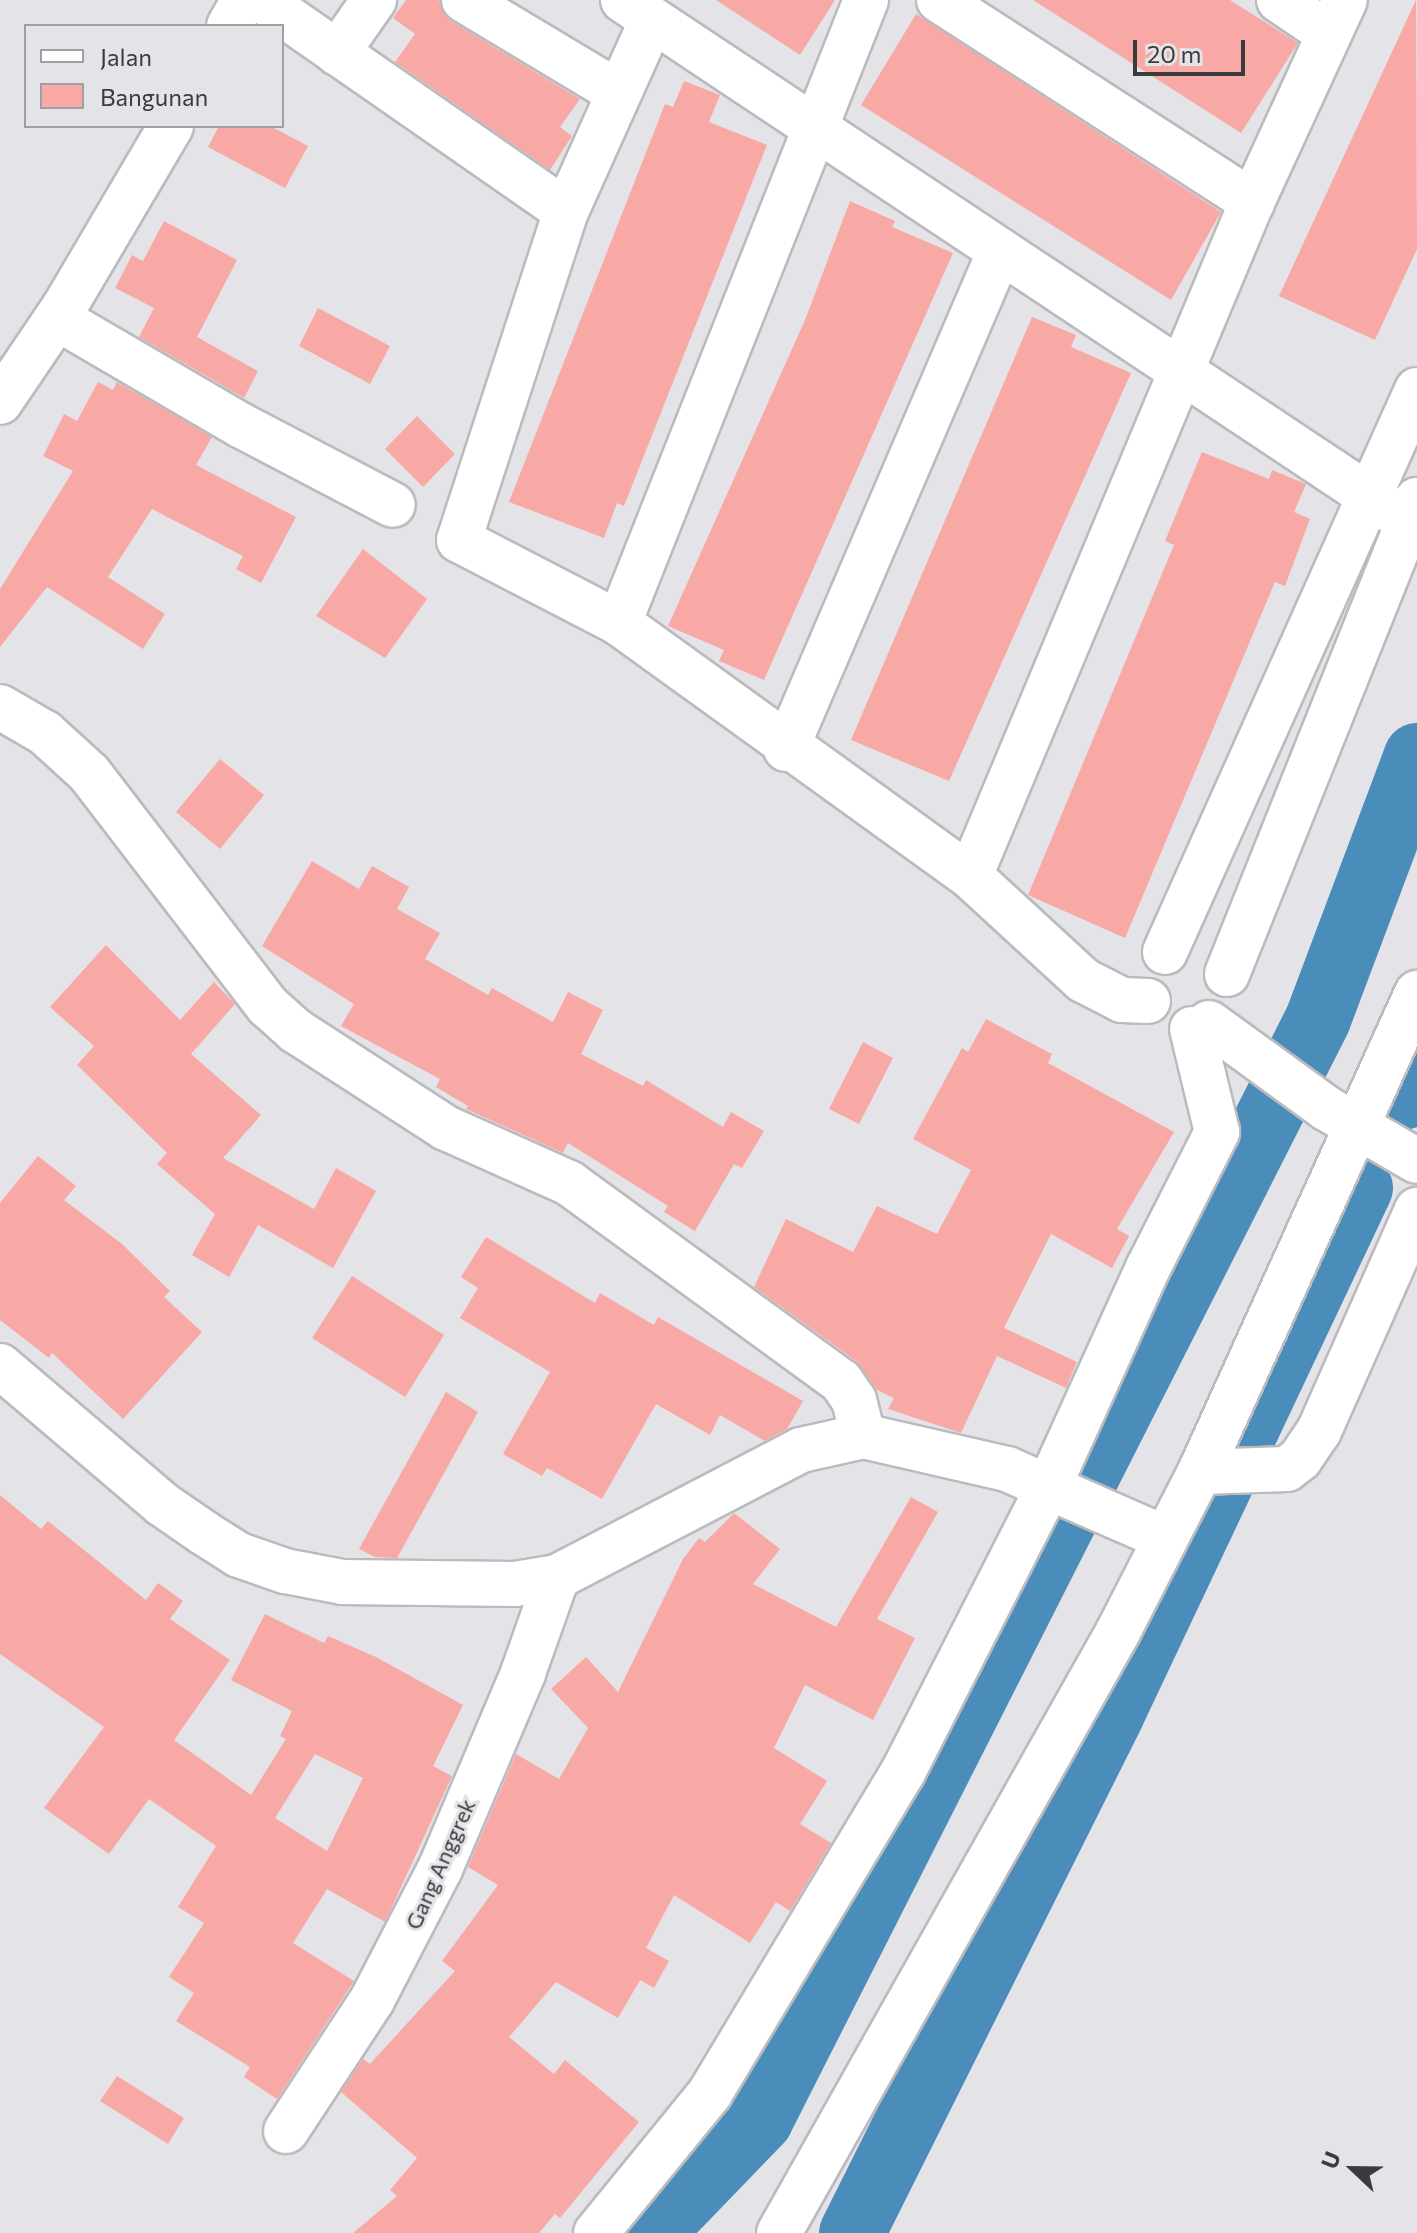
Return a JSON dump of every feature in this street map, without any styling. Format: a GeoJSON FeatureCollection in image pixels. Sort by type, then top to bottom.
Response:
{"type":"FeatureCollection","features":[{"type":"Feature","properties":{"kind":"street"},"geometry":{"type":"LineString","coordinates":[[230,24],[244,0]]}},
{"type":"Feature","properties":{"kind":"street"},"geometry":{"type":"LineString","coordinates":[[262,0],[566,211]]}},
{"type":"Feature","properties":{"kind":"street"},"geometry":{"type":"LineString","coordinates":[[337,53],[374,0]]}},
{"type":"Feature","properties":{"kind":"street"},"geometry":{"type":"LineString","coordinates":[[464,0],[617,92]]}},
{"type":"Feature","properties":{"kind":"street"},"geometry":{"type":"LineString","coordinates":[[619,623],[817,133],[866,0]]}},
{"type":"Feature","properties":{"kind":"street"},"geometry":{"type":"LineString","coordinates":[[939,0],[1252,202]]}},
{"type":"Feature","properties":{"kind":"street"},"geometry":{"type":"LineString","coordinates":[[970,876],[1181,366],[1337,16],[1279,0]]}},
{"type":"Feature","properties":{"kind":"street"},"geometry":{"type":"LineString","coordinates":[[1148,1001],[1122,1000],[1083,980],[970,876],[786,749],[619,623],[459,540],[566,211],[617,92],[637,10],[999,253],[1181,366],[1370,495],[1412,510],[1227,974],[1227,1001],[1201,1026]]}},
{"type":"Feature","properties":{"kind":"street"},"geometry":{"type":"LineString","coordinates":[[0,402],[57,318],[170,128]]}},
{"type":"Feature","properties":{"kind":"street"},"geometry":{"type":"LineString","coordinates":[[786,749],[999,253]]}},
{"type":"Feature","properties":{"kind":"street"},"geometry":{"type":"LineString","coordinates":[[57,318],[242,426],[393,505]]}},
{"type":"Feature","properties":{"kind":"street"},"geometry":{"type":"LineString","coordinates":[[1417,390],[1165,952],[1148,974],[1148,1001],[1165,1023],[1201,1026],[1340,1117],[1417,1161]]}},
{"type":"Feature","properties":{"kind":"street"},"geometry":{"type":"LineString","coordinates":[[0,707],[71,752],[268,1006],[296,1031],[446,1128],[569,1183],[841,1381],[854,1400],[863,1436]]}},
{"type":"Feature","properties":{"kind":"street"},"geometry":{"type":"LineString","coordinates":[[1165,952],[1202,948],[1227,974]]}},
{"type":"Feature","properties":{"kind":"street"},"geometry":{"type":"LineString","coordinates":[[779,2233],[1119,1630],[1147,1530],[1219,1472],[1340,1117],[1417,993]]}},
{"type":"Feature","properties":{"kind":"street"},"geometry":{"type":"LineString","coordinates":[[596,2233],[710,2093],[903,1772],[1059,1491],[1148,1268],[1217,1132],[1201,1026]]}},
{"type":"Feature","properties":{"kind":"street"},"geometry":{"type":"LineString","coordinates":[[1219,1472],[1287,1469],[1319,1431],[1417,1210]]}},
{"type":"Feature","properties":{"kind":"street"},"geometry":{"type":"LineString","coordinates":[[0,1366],[162,1504],[239,1555],[285,1571],[342,1582],[515,1584],[557,1577],[801,1450],[863,1436],[966,1457],[1059,1491],[1147,1530]]}},
{"type":"Feature","properties":{"kind":"street","name":"Gang Anggrek"},"geometry":{"type":"LineString","coordinates":[[286,2131],[372,2000],[414,1921],[523,1673],[557,1577]]}},
{"type":"Feature","properties":{"kind":"building"},"geometry":{"type":"Polygon","coordinates":[[[406,0],[439,0],[451,21],[580,99],[560,127],[572,136],[550,170],[395,62],[415,34],[393,18],[406,0]]]}},
{"type":"Feature","properties":{"kind":"building"},"geometry":{"type":"Polygon","coordinates":[[[716,0],[835,0],[800,55],[716,0]]]}},
{"type":"Feature","properties":{"kind":"building"},"geometry":{"type":"Polygon","coordinates":[[[1033,0],[1230,0],[1298,43],[1241,133],[1033,0]]]}},
{"type":"Feature","properties":{"kind":"building"},"geometry":{"type":"Polygon","coordinates":[[[1416,0],[1417,249],[1375,340],[1279,296],[1416,0]]]}},
{"type":"Feature","properties":{"kind":"building"},"geometry":{"type":"Polygon","coordinates":[[[916,14],[1221,212],[1171,300],[861,105],[916,14]]]}},
{"type":"Feature","properties":{"kind":"building"},"geometry":{"type":"Polygon","coordinates":[[[684,81],[720,95],[709,122],[767,145],[624,506],[617,503],[604,538],[509,502],[665,104],[673,107],[684,81]]]}},
{"type":"Feature","properties":{"kind":"building"},"geometry":{"type":"Polygon","coordinates":[[[218,128],[274,128],[308,146],[285,188],[208,147],[218,128]]]}},
{"type":"Feature","properties":{"kind":"building"},"geometry":{"type":"Polygon","coordinates":[[[850,201],[895,221],[892,227],[953,253],[764,680],[719,661],[724,650],[668,626],[805,320],[850,201]]]}},
{"type":"Feature","properties":{"kind":"building"},"geometry":{"type":"Polygon","coordinates":[[[164,221],[237,260],[197,337],[258,371],[244,398],[139,337],[154,308],[115,288],[132,255],[143,261],[164,221]]]}},
{"type":"Feature","properties":{"kind":"building"},"geometry":{"type":"Polygon","coordinates":[[[318,308],[390,346],[370,384],[299,346],[318,308]]]}},
{"type":"Feature","properties":{"kind":"building"},"geometry":{"type":"Polygon","coordinates":[[[1032,317],[1076,335],[1071,347],[1131,373],[949,781],[851,740],[1032,317]]]}},
{"type":"Feature","properties":{"kind":"building"},"geometry":{"type":"Polygon","coordinates":[[[98,382],[113,390],[117,382],[212,437],[196,465],[296,517],[261,583],[236,569],[243,556],[152,509],[108,577],[165,614],[143,649],[47,587],[0,647],[0,589],[73,471],[43,456],[64,414],[77,421],[98,382]]]}},
{"type":"Feature","properties":{"kind":"building"},"geometry":{"type":"Polygon","coordinates":[[[417,416],[455,454],[423,487],[385,449],[417,416]]]}},
{"type":"Feature","properties":{"kind":"building"},"geometry":{"type":"Polygon","coordinates":[[[1202,452],[1269,479],[1272,470],[1306,484],[1294,512],[1310,519],[1285,586],[1275,582],[1125,938],[1028,895],[1174,545],[1165,541],[1202,452]]]}},
{"type":"Feature","properties":{"kind":"building"},"geometry":{"type":"Polygon","coordinates":[[[363,549],[427,599],[385,658],[316,616],[363,549]]]}},
{"type":"Feature","properties":{"kind":"building"},"geometry":{"type":"Polygon","coordinates":[[[220,759],[264,795],[220,849],[176,812],[220,759]]]}},
{"type":"Feature","properties":{"kind":"building"},"geometry":{"type":"Polygon","coordinates":[[[312,861],[359,889],[372,866],[409,887],[397,909],[440,933],[425,959],[488,995],[492,988],[553,1022],[568,992],[603,1010],[581,1054],[643,1086],[646,1080],[723,1127],[731,1112],[764,1131],[742,1168],[734,1164],[695,1231],[664,1212],[668,1206],[568,1143],[563,1153],[466,1109],[468,1106],[436,1087],[440,1079],[341,1026],[354,1004],[262,946],[312,861]]]}},
{"type":"Feature","properties":{"kind":"building"},"geometry":{"type":"Polygon","coordinates":[[[106,945],[180,1020],[214,982],[235,1004],[191,1054],[261,1115],[223,1158],[314,1209],[336,1168],[376,1191],[333,1268],[258,1225],[229,1277],[192,1255],[215,1214],[157,1164],[167,1153],[77,1065],[94,1046],[50,1007],[106,945]]]}},
{"type":"Feature","properties":{"kind":"building"},"geometry":{"type":"Polygon","coordinates":[[[986,1019],[1052,1054],[1048,1063],[1174,1132],[1117,1229],[1129,1236],[1112,1268],[1051,1234],[1004,1328],[1077,1362],[1066,1388],[997,1356],[961,1433],[888,1409],[894,1398],[877,1390],[856,1361],[754,1287],[786,1219],[853,1252],[877,1206],[937,1234],[971,1170],[913,1139],[962,1048],[968,1052],[986,1019]]]}},
{"type":"Feature","properties":{"kind":"building"},"geometry":{"type":"Polygon","coordinates":[[[863,1042],[893,1058],[859,1124],[829,1109],[863,1042]]]}},
{"type":"Feature","properties":{"kind":"building"},"geometry":{"type":"Polygon","coordinates":[[[38,1156],[76,1186],[64,1200],[122,1244],[170,1291],[164,1297],[202,1332],[123,1419],[52,1353],[49,1358],[0,1320],[0,1203],[38,1156]]]}},
{"type":"Feature","properties":{"kind":"building"},"geometry":{"type":"Polygon","coordinates":[[[486,1237],[595,1303],[600,1293],[654,1325],[658,1317],[803,1401],[787,1429],[765,1441],[720,1415],[710,1435],[656,1404],[602,1499],[547,1468],[542,1476],[503,1454],[550,1372],[460,1318],[478,1288],[461,1277],[486,1237]]]}},
{"type":"Feature","properties":{"kind":"building"},"geometry":{"type":"Polygon","coordinates":[[[352,1276],[444,1335],[405,1397],[312,1338],[352,1276]]]}},
{"type":"Feature","properties":{"kind":"building"},"geometry":{"type":"Polygon","coordinates":[[[446,1392],[478,1412],[397,1558],[375,1557],[359,1549],[446,1392]]]}},
{"type":"Feature","properties":{"kind":"building"},"geometry":{"type":"Polygon","coordinates":[[[0,1495],[41,1529],[48,1521],[146,1600],[158,1583],[183,1601],[170,1619],[230,1660],[174,1740],[251,1795],[286,1739],[280,1736],[292,1711],[231,1680],[265,1614],[324,1643],[328,1636],[376,1657],[463,1705],[433,1766],[452,1776],[385,1922],[327,1889],[293,1943],[354,1981],[277,2099],[244,2077],[250,2067],[176,2021],[194,1993],[169,1977],[204,1923],[178,1907],[216,1846],[149,1799],[109,1854],[44,1808],[104,1727],[0,1654],[0,1495]],[[315,1754],[275,1818],[327,1851],[363,1778],[315,1754]]]}},
{"type":"Feature","properties":{"kind":"building"},"geometry":{"type":"Polygon","coordinates":[[[911,1497],[938,1512],[877,1619],[915,1638],[873,1720],[805,1685],[774,1748],[827,1781],[800,1824],[831,1843],[790,1911],[776,1902],[750,1943],[674,1895],[646,1948],[669,1961],[654,1988],[640,1980],[618,2018],[556,1982],[509,2037],[554,2074],[565,2060],[639,2122],[560,2218],[555,2214],[539,2233],[353,2233],[397,2196],[390,2190],[417,2158],[341,2092],[363,2059],[370,2064],[455,1971],[442,1961],[498,1885],[468,1867],[516,1754],[559,1779],[588,1728],[551,1689],[586,1657],[618,1692],[683,1559],[699,1538],[705,1542],[734,1513],[780,1549],[753,1584],[836,1627],[911,1497]]]}},
{"type":"Feature","properties":{"kind":"building"},"geometry":{"type":"Polygon","coordinates":[[[117,2076],[184,2118],[168,2144],[100,2101],[117,2076]]]}},
{"type":"Feature","properties":{"kind":"waterway"},"geometry":{"type":"LineString","coordinates":[[651,2233],[760,2120],[1318,1019],[1417,756]]}},
{"type":"Feature","properties":{"kind":"waterway"},"geometry":{"type":"LineString","coordinates":[[1403,1097],[1417,1066]]}},
{"type":"Feature","properties":{"kind":"waterway"},"geometry":{"type":"LineString","coordinates":[[852,2233],[1111,1715],[1360,1188]]}}]}
